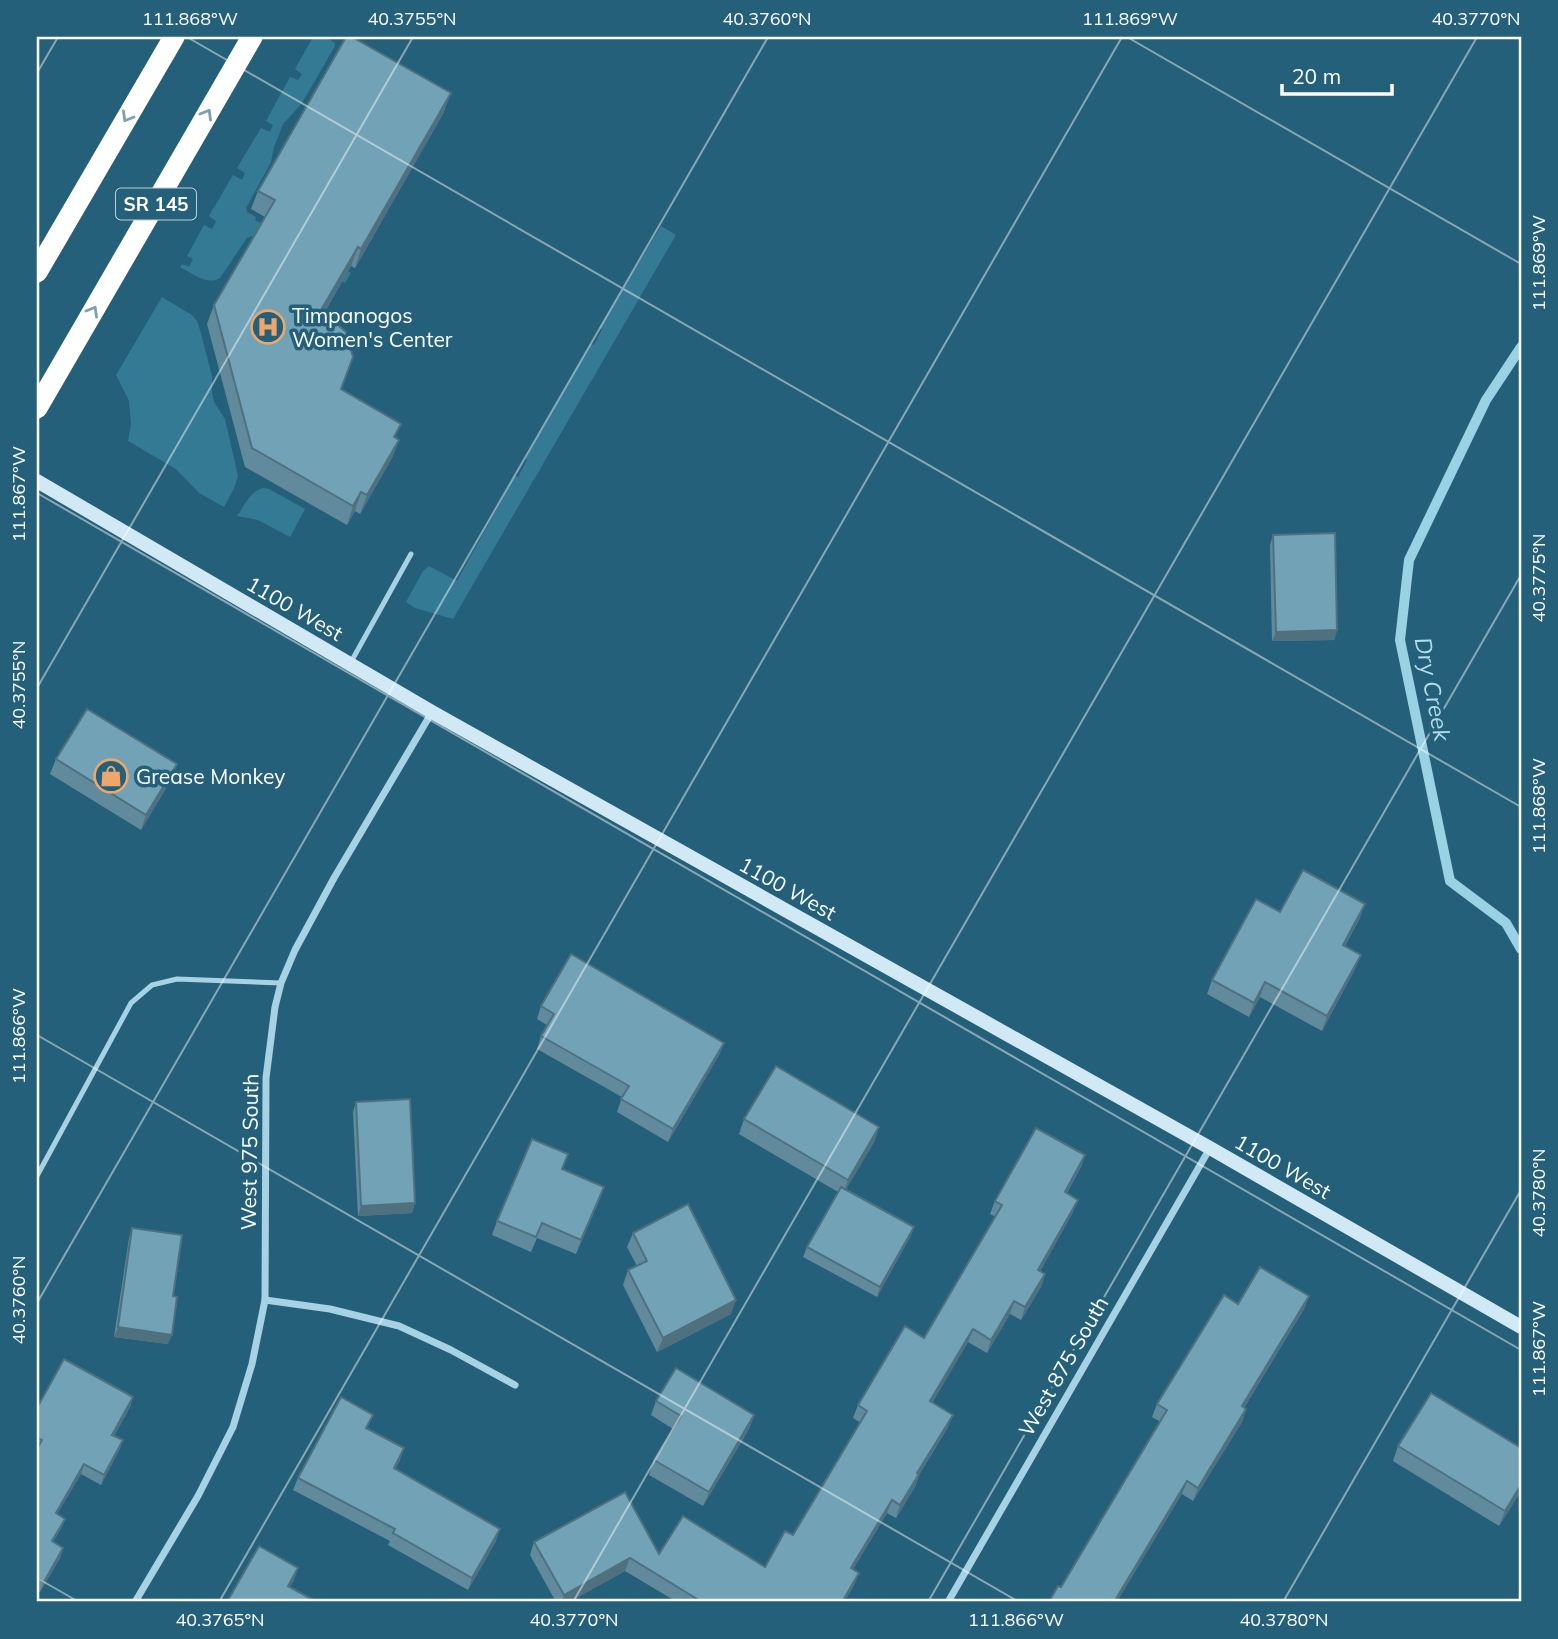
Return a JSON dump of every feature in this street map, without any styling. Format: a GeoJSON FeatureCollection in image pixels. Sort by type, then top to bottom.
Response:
{"type":"FeatureCollection","features":[{"type":"Feature","properties":{"kind":"highway","name":"SR 145"},"geometry":{"type":"LineString","coordinates":[[37,272],[174,37]]}},
{"type":"Feature","properties":{"kind":"highway","name":"SR 145"},"geometry":{"type":"LineString","coordinates":[[37,408],[252,37]]}},
{"type":"Feature","properties":{"kind":"street","name":"1100 West"},"geometry":{"type":"LineString","coordinates":[[37,481],[432,712],[1210,1148],[1521,1327]]}},
{"type":"Feature","properties":{"kind":"street","name":"West 975 South"},"geometry":{"type":"LineString","coordinates":[[135,1602],[198,1496],[233,1427],[252,1364],[265,1300],[266,1078],[275,1007],[281,983],[295,950],[334,878],[432,712]]}},
{"type":"Feature","properties":{"kind":"street","name":"West 875 South"},"geometry":{"type":"LineString","coordinates":[[948,1602],[1210,1148]]}},
{"type":"Feature","properties":{"kind":"street"},"geometry":{"type":"LineString","coordinates":[[265,1300],[330,1309],[399,1326],[451,1350],[515,1385]]}},
{"type":"Feature","properties":{"kind":"lane"},"geometry":{"type":"LineString","coordinates":[[349,664],[411,554]]}},
{"type":"Feature","properties":{"kind":"lane"},"geometry":{"type":"LineString","coordinates":[[37,1176],[131,1003],[152,985],[177,979],[281,983]]}},
{"type":"Feature","properties":{"kind":"shaded area"},"geometry":{"type":"Polygon","coordinates":[[[313,37],[326,37],[335,43],[335,46],[302,103],[283,124],[271,162],[246,208],[247,212],[256,217],[255,220],[351,273],[345,283],[255,235],[247,238],[220,278],[210,281],[200,278],[180,267],[182,264],[189,267],[193,259],[187,256],[204,225],[212,229],[216,221],[209,216],[233,175],[242,180],[245,173],[237,168],[261,128],[270,132],[273,125],[266,121],[290,77],[298,80],[302,74],[295,69],[313,37]]]}},
{"type":"Feature","properties":{"kind":"shaded area"},"geometry":{"type":"Polygon","coordinates":[[[661,226],[676,235],[453,619],[415,608],[406,602],[423,571],[429,566],[457,581],[661,226]]]}},
{"type":"Feature","properties":{"kind":"shaded area"},"geometry":{"type":"Polygon","coordinates":[[[162,297],[192,315],[200,330],[212,376],[214,402],[225,419],[238,476],[224,507],[199,493],[176,469],[128,441],[131,424],[129,401],[116,375],[162,297]]]}},
{"type":"Feature","properties":{"kind":"shaded area"},"geometry":{"type":"Polygon","coordinates":[[[263,488],[305,509],[290,537],[258,520],[237,516],[251,496],[263,488]]]}},
{"type":"Feature","properties":{"kind":"building"},"geometry":{"type":"Polygon","coordinates":[[[346,37],[352,37],[451,93],[361,249],[358,247],[321,310],[346,332],[353,357],[341,389],[401,424],[394,437],[399,440],[367,495],[361,492],[353,506],[252,448],[214,305],[275,200],[258,191],[346,37]]]}},
{"type":"Feature","properties":{"kind":"building"},"geometry":{"type":"Polygon","coordinates":[[[1335,533],[1337,630],[1276,632],[1273,535],[1335,533]]]}},
{"type":"Feature","properties":{"kind":"building","name":"Grease Monkey"},"geometry":{"type":"Polygon","coordinates":[[[87,709],[177,764],[146,815],[56,759],[87,709]]]}},
{"type":"Feature","properties":{"kind":"building"},"geometry":{"type":"Polygon","coordinates":[[[1303,870],[1365,904],[1343,945],[1361,955],[1327,1016],[1265,982],[1254,1003],[1212,980],[1256,899],[1280,912],[1303,870]]]}},
{"type":"Feature","properties":{"kind":"building"},"geometry":{"type":"Polygon","coordinates":[[[571,954],[724,1043],[673,1129],[621,1099],[629,1086],[541,1036],[554,1014],[541,1006],[571,954]]]}},
{"type":"Feature","properties":{"kind":"building"},"geometry":{"type":"Polygon","coordinates":[[[776,1066],[879,1127],[848,1180],[744,1119],[776,1066]]]}},
{"type":"Feature","properties":{"kind":"building"},"geometry":{"type":"Polygon","coordinates":[[[410,1099],[415,1203],[361,1206],[356,1102],[410,1099]]]}},
{"type":"Feature","properties":{"kind":"building"},"geometry":{"type":"Polygon","coordinates":[[[1036,1128],[1085,1155],[1065,1192],[1078,1200],[1038,1270],[1045,1274],[1025,1307],[1014,1301],[991,1340],[973,1329],[930,1401],[953,1415],[900,1505],[892,1500],[851,1568],[859,1573],[842,1602],[702,1602],[630,1558],[564,1595],[534,1542],[625,1492],[659,1554],[683,1516],[765,1567],[785,1531],[793,1535],[867,1411],[858,1405],[905,1326],[924,1338],[1002,1205],[995,1201],[1036,1128]]]}},
{"type":"Feature","properties":{"kind":"building"},"geometry":{"type":"Polygon","coordinates":[[[532,1139],[568,1154],[562,1169],[604,1187],[581,1240],[542,1223],[536,1237],[497,1221],[532,1139]]]}},
{"type":"Feature","properties":{"kind":"building"},"geometry":{"type":"Polygon","coordinates":[[[841,1187],[914,1227],[880,1287],[807,1247],[841,1187]]]}},
{"type":"Feature","properties":{"kind":"building"},"geometry":{"type":"Polygon","coordinates":[[[688,1204],[736,1300],[663,1338],[628,1270],[647,1261],[633,1233],[688,1204]]]}},
{"type":"Feature","properties":{"kind":"building"},"geometry":{"type":"Polygon","coordinates":[[[132,1228],[182,1235],[173,1296],[177,1297],[172,1335],[118,1327],[132,1228]]]}},
{"type":"Feature","properties":{"kind":"building"},"geometry":{"type":"Polygon","coordinates":[[[1260,1267],[1309,1296],[1242,1406],[1246,1409],[1198,1488],[1187,1481],[1114,1602],[1049,1602],[1058,1586],[1061,1587],[1167,1410],[1157,1404],[1224,1295],[1238,1304],[1260,1267]]]}},
{"type":"Feature","properties":{"kind":"building"},"geometry":{"type":"Polygon","coordinates":[[[64,1359],[133,1397],[112,1435],[123,1440],[104,1475],[84,1464],[56,1513],[65,1519],[52,1541],[63,1548],[44,1582],[37,1578],[37,1449],[42,1440],[37,1438],[37,1408],[64,1359]]]}},
{"type":"Feature","properties":{"kind":"building"},"geometry":{"type":"Polygon","coordinates":[[[676,1368],[754,1415],[709,1492],[654,1460],[681,1416],[656,1401],[676,1368]]]}},
{"type":"Feature","properties":{"kind":"building"},"geometry":{"type":"Polygon","coordinates":[[[1431,1393],[1521,1448],[1521,1485],[1505,1511],[1398,1446],[1431,1393]]]}},
{"type":"Feature","properties":{"kind":"building"},"geometry":{"type":"Polygon","coordinates":[[[341,1397],[373,1415],[366,1428],[404,1448],[394,1468],[500,1529],[472,1578],[393,1533],[395,1529],[298,1478],[341,1397]]]}},
{"type":"Feature","properties":{"kind":"building"},"geometry":{"type":"Polygon","coordinates":[[[259,1546],[298,1568],[288,1586],[317,1602],[227,1602],[259,1546]]]}},
{"type":"Feature","properties":{"kind":"waterway","name":"Dry Creek"},"geometry":{"type":"LineString","coordinates":[[1521,347],[1486,400],[1409,560],[1400,640],[1450,881],[1506,923],[1521,949]]}},
{"type":"Feature","properties":{"kind":"place","name":"Timpanogos Women's Center"},"geometry":{"type":"Point","coordinates":[268,327]}},
{"type":"Feature","properties":{"kind":"place","name":"Grease Monkey"},"geometry":{"type":"Point","coordinates":[111,776]}}]}
